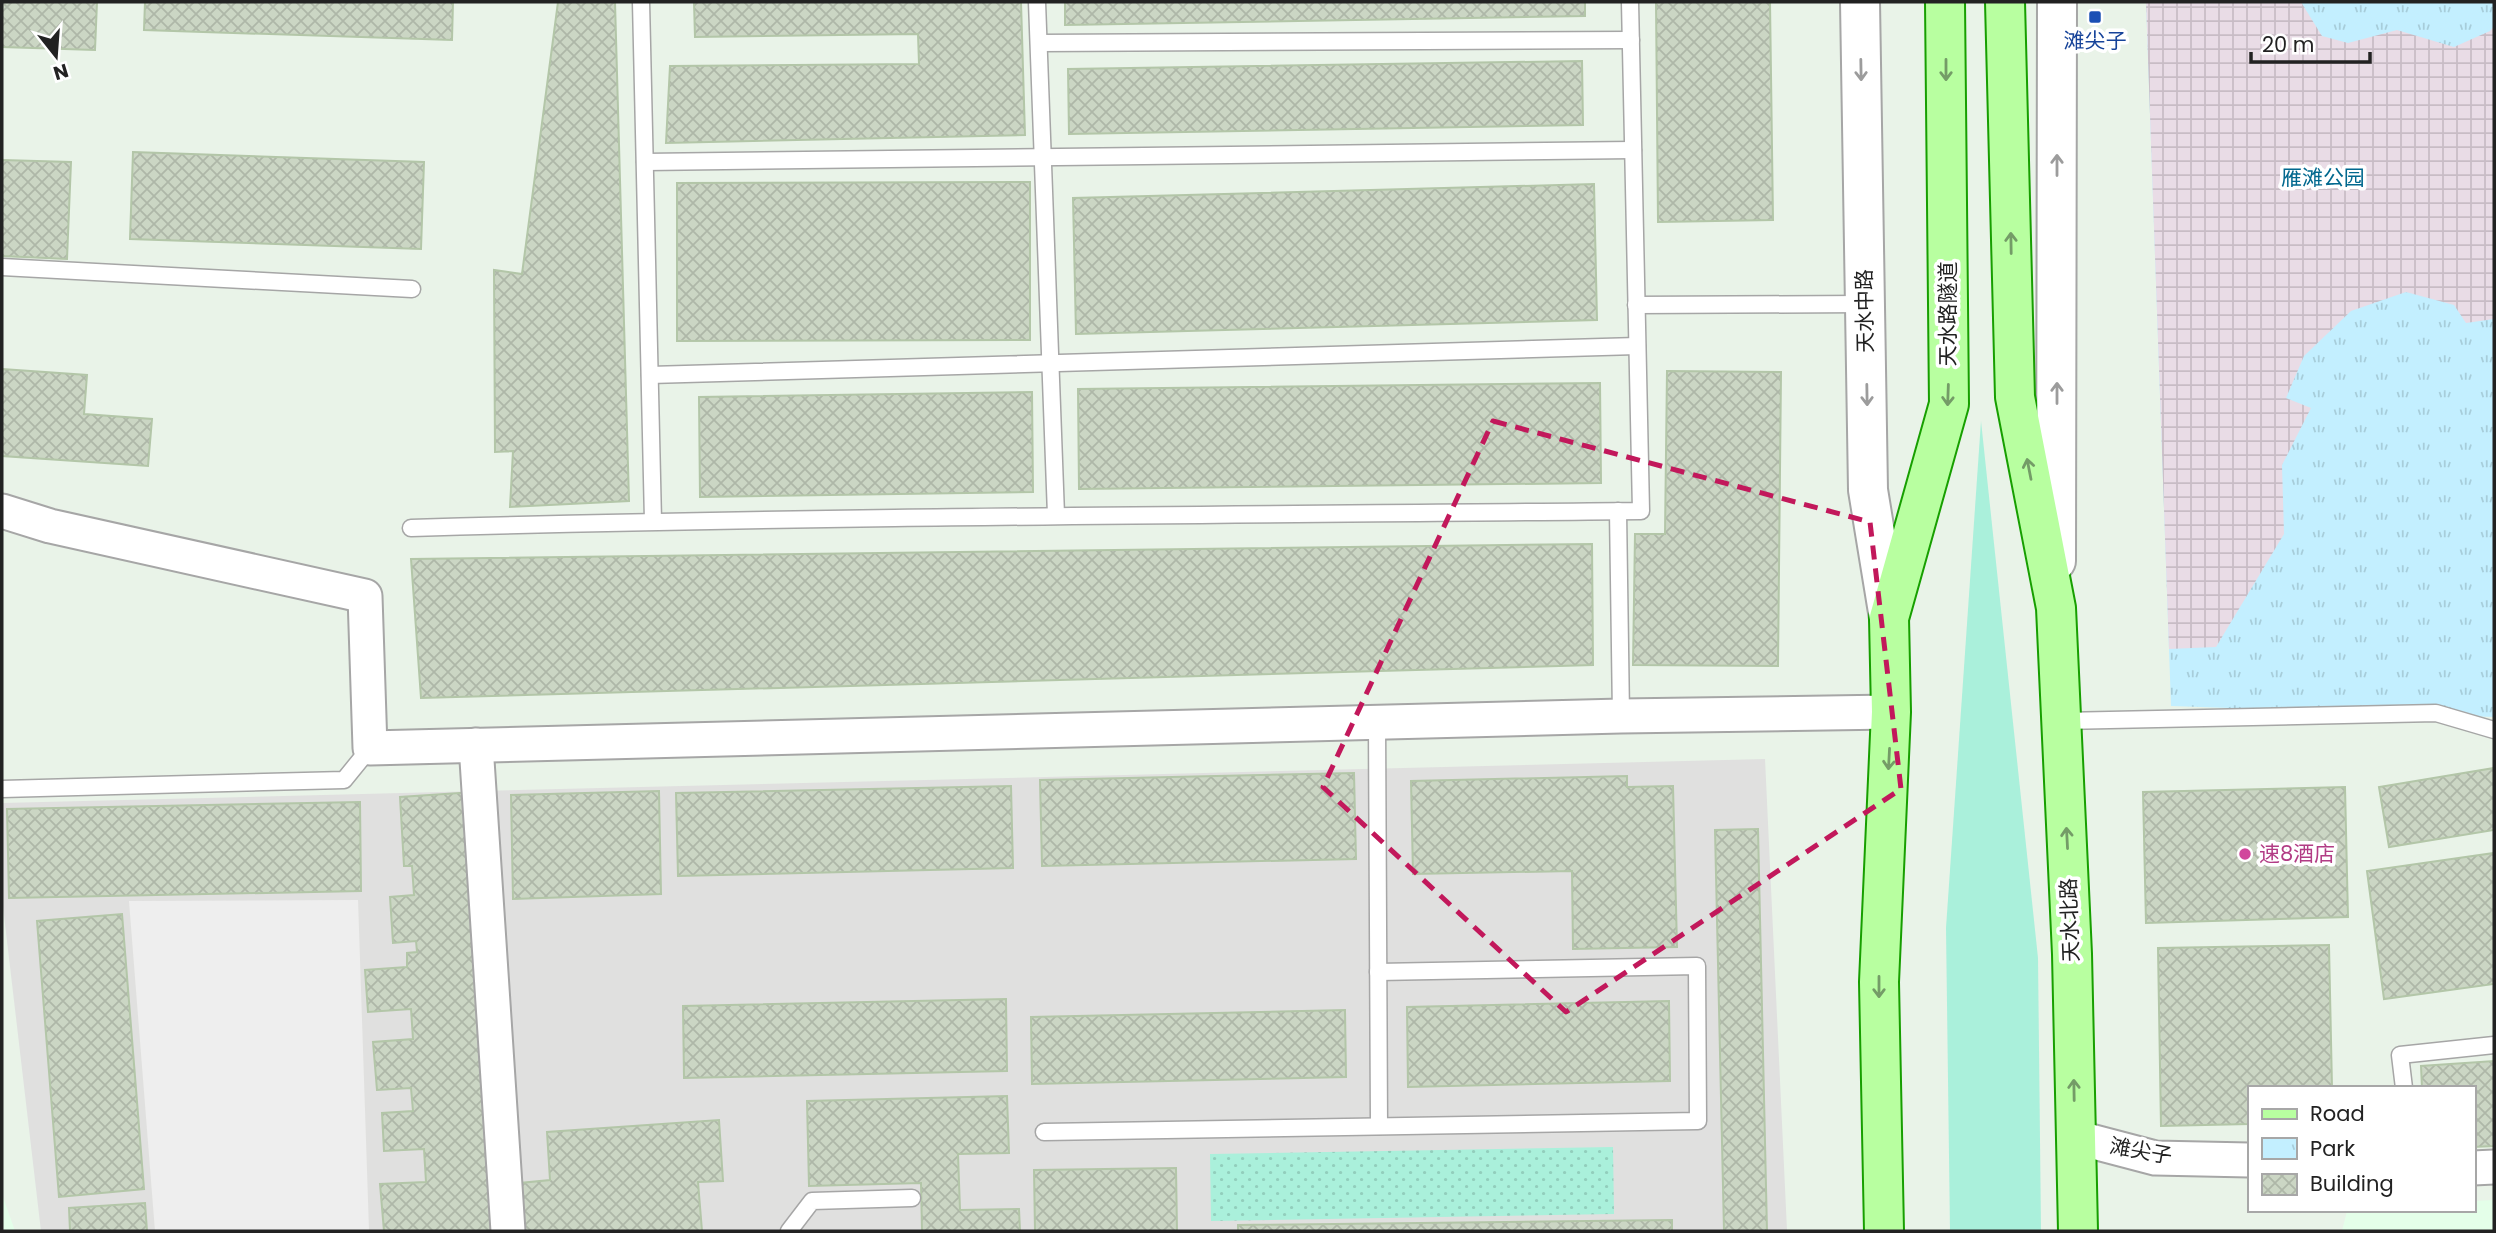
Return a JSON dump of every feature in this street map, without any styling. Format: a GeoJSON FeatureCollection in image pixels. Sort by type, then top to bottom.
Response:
{"type":"FeatureCollection","features":[{"type":"Feature","properties":{"kind":"main road","name":"天水路隧道"},"geometry":{"type":"LineString","coordinates":[[1889,618],[1949,404],[1945,2]]}},
{"type":"Feature","properties":{"kind":"main road"},"geometry":{"type":"LineString","coordinates":[[2004,2],[2015,397],[2056,608]]}},
{"type":"Feature","properties":{"kind":"main road","name":"天水北路"},"geometry":{"type":"LineString","coordinates":[[2056,608],[2072,954],[2078,1231]]}},
{"type":"Feature","properties":{"kind":"main road"},"geometry":{"type":"LineString","coordinates":[[1884,1231],[1879,982],[1891,712],[1889,618]]}},
{"type":"Feature","properties":{"kind":"street","name":"天水中路"},"geometry":{"type":"LineString","coordinates":[[1860,2],[1868,491],[1889,618]]}},
{"type":"Feature","properties":{"kind":"street"},"geometry":{"type":"LineString","coordinates":[[2056,608],[2057,2]]}},
{"type":"Feature","properties":{"kind":"street"},"geometry":{"type":"LineString","coordinates":[[2,510],[50,526],[365,596],[370,748],[1621,716],[1891,712]]}},
{"type":"Feature","properties":{"kind":"street"},"geometry":{"type":"LineString","coordinates":[[476,745],[508,1231]]}},
{"type":"Feature","properties":{"kind":"street","name":"滩尖子"},"geometry":{"type":"LineString","coordinates":[[2075,1137],[2155,1158],[2248,1160]]}},
{"type":"Feature","properties":{"kind":"street"},"geometry":{"type":"LineString","coordinates":[[2475,1168],[2494,1167]]}},
{"type":"Feature","properties":{"kind":"lane"},"geometry":{"type":"LineString","coordinates":[[641,2],[653,521]]}},
{"type":"Feature","properties":{"kind":"lane"},"geometry":{"type":"LineString","coordinates":[[1037,2],[1056,515]]}},
{"type":"Feature","properties":{"kind":"lane"},"geometry":{"type":"LineString","coordinates":[[411,528],[653,521],[1056,515],[1641,511],[1630,2]]}},
{"type":"Feature","properties":{"kind":"lane"},"geometry":{"type":"LineString","coordinates":[[1039,43],[1631,40]]}},
{"type":"Feature","properties":{"kind":"lane"},"geometry":{"type":"LineString","coordinates":[[645,162],[1633,150]]}},
{"type":"Feature","properties":{"kind":"lane"},"geometry":{"type":"LineString","coordinates":[[2,267],[412,289]]}},
{"type":"Feature","properties":{"kind":"lane"},"geometry":{"type":"LineString","coordinates":[[1636,305],[1865,304]]}},
{"type":"Feature","properties":{"kind":"lane"},"geometry":{"type":"LineString","coordinates":[[650,375],[1637,346]]}},
{"type":"Feature","properties":{"kind":"lane"},"geometry":{"type":"LineString","coordinates":[[1618,511],[1621,716]]}},
{"type":"Feature","properties":{"kind":"lane"},"geometry":{"type":"LineString","coordinates":[[2062,721],[2436,713],[2494,730]]}},
{"type":"Feature","properties":{"kind":"lane"},"geometry":{"type":"LineString","coordinates":[[1377,722],[1380,1126]]}},
{"type":"Feature","properties":{"kind":"lane"},"geometry":{"type":"LineString","coordinates":[[2,789],[344,780],[370,748]]}},
{"type":"Feature","properties":{"kind":"lane"},"geometry":{"type":"LineString","coordinates":[[1044,1132],[1698,1121],[1697,966],[1378,972]]}},
{"type":"Feature","properties":{"kind":"lane"},"geometry":{"type":"LineString","coordinates":[[2404,1086],[2400,1055],[2494,1045]]}},
{"type":"Feature","properties":{"kind":"lane"},"geometry":{"type":"LineString","coordinates":[[789,1231],[812,1200],[912,1198]]}},
{"type":"Feature","properties":{"kind":"highlighted area"},"geometry":{"type":"Polygon","coordinates":[[[1493,421],[1870,522],[1901,789],[1566,1012],[1323,787],[1493,421]]]}},
{"type":"Feature","properties":{"kind":"shaded area"},"geometry":{"type":"Polygon","coordinates":[[[2146,2],[2301,2],[2322,36],[2348,43],[2397,30],[2454,47],[2490,31],[2494,26],[2494,319],[2466,323],[2454,305],[2406,292],[2351,311],[2304,356],[2286,398],[2311,408],[2282,465],[2284,534],[2216,647],[2169,649],[2146,2]]]}},
{"type":"Feature","properties":{"kind":"shaded area"},"geometry":{"type":"Polygon","coordinates":[[[1765,759],[1787,1231],[41,1231],[2,898],[2,803],[1765,759]]]}},
{"type":"Feature","properties":{"kind":"shaded area"},"geometry":{"type":"Polygon","coordinates":[[[358,900],[369,1231],[155,1231],[129,901],[358,900]]]}},
{"type":"Feature","properties":{"kind":"shaded area"},"geometry":{"type":"Polygon","coordinates":[[[2,1194],[15,1231],[2,1231],[2,1194]]]}},
{"type":"Feature","properties":{"kind":"shaded area"},"geometry":{"type":"Polygon","coordinates":[[[2494,1200],[2494,1231],[2342,1231],[2347,1212],[2475,1212],[2475,1201],[2494,1200]]]}},
{"type":"Feature","properties":{"kind":"green space","name":"雁滩公园"},"geometry":{"type":"Polygon","coordinates":[[[2146,2],[2494,2],[2494,717],[2171,706],[2146,2]]]}},
{"type":"Feature","properties":{"kind":"green space"},"geometry":{"type":"Polygon","coordinates":[[[1981,421],[2038,958],[2041,1231],[1950,1231],[1946,928],[1981,421]]]}},
{"type":"Feature","properties":{"kind":"green space"},"geometry":{"type":"Polygon","coordinates":[[[1613,1147],[1614,1214],[1211,1221],[1210,1154],[1613,1147]]]}},
{"type":"Feature","properties":{"kind":"building"},"geometry":{"type":"Polygon","coordinates":[[[2,2],[97,2],[95,50],[2,47],[2,2]]]}},
{"type":"Feature","properties":{"kind":"building"},"geometry":{"type":"Polygon","coordinates":[[[145,2],[453,2],[452,40],[144,30],[145,2]]]}},
{"type":"Feature","properties":{"kind":"building"},"geometry":{"type":"Polygon","coordinates":[[[558,2],[615,2],[629,501],[510,507],[513,451],[495,452],[494,270],[522,274],[558,2]]]}},
{"type":"Feature","properties":{"kind":"building"},"geometry":{"type":"Polygon","coordinates":[[[694,2],[1021,2],[1025,135],[666,143],[670,66],[919,64],[918,34],[695,37],[694,2]]]}},
{"type":"Feature","properties":{"kind":"building"},"geometry":{"type":"Polygon","coordinates":[[[1065,2],[1585,2],[1585,16],[1065,25],[1065,2]]]}},
{"type":"Feature","properties":{"kind":"building"},"geometry":{"type":"Polygon","coordinates":[[[1656,2],[1770,2],[1773,220],[1658,222],[1656,2]]]}},
{"type":"Feature","properties":{"kind":"building"},"geometry":{"type":"Polygon","coordinates":[[[1582,61],[1583,125],[1069,134],[1068,69],[1582,61]]]}},
{"type":"Feature","properties":{"kind":"building"},"geometry":{"type":"Polygon","coordinates":[[[133,152],[424,162],[421,249],[130,239],[133,152]]]}},
{"type":"Feature","properties":{"kind":"building"},"geometry":{"type":"Polygon","coordinates":[[[2,160],[71,162],[67,259],[2,256],[2,160]]]}},
{"type":"Feature","properties":{"kind":"building"},"geometry":{"type":"Polygon","coordinates":[[[1030,182],[1030,340],[677,341],[677,183],[1030,182]]]}},
{"type":"Feature","properties":{"kind":"building"},"geometry":{"type":"Polygon","coordinates":[[[1594,184],[1597,320],[1076,334],[1073,198],[1594,184]]]}},
{"type":"Feature","properties":{"kind":"building"},"geometry":{"type":"Polygon","coordinates":[[[2,369],[87,375],[84,414],[152,419],[148,466],[2,456],[2,369]]]}},
{"type":"Feature","properties":{"kind":"building"},"geometry":{"type":"Polygon","coordinates":[[[1667,371],[1781,372],[1778,666],[1633,665],[1635,534],[1665,534],[1667,371]]]}},
{"type":"Feature","properties":{"kind":"building"},"geometry":{"type":"Polygon","coordinates":[[[1600,383],[1601,483],[1079,489],[1078,389],[1600,383]]]}},
{"type":"Feature","properties":{"kind":"building"},"geometry":{"type":"Polygon","coordinates":[[[1032,392],[1033,492],[700,497],[699,397],[1032,392]]]}},
{"type":"Feature","properties":{"kind":"building"},"geometry":{"type":"Polygon","coordinates":[[[1592,544],[1593,665],[421,698],[411,559],[1592,544]]]}},
{"type":"Feature","properties":{"kind":"building"},"geometry":{"type":"Polygon","coordinates":[[[2494,768],[2494,830],[2389,847],[2379,787],[2494,768]]]}},
{"type":"Feature","properties":{"kind":"building"},"geometry":{"type":"Polygon","coordinates":[[[1354,773],[1356,859],[1042,866],[1040,780],[1354,773]]]}},
{"type":"Feature","properties":{"kind":"building"},"geometry":{"type":"Polygon","coordinates":[[[1627,776],[1627,787],[1673,786],[1677,947],[1573,949],[1572,871],[1413,874],[1411,781],[1627,776]]]}},
{"type":"Feature","properties":{"kind":"building"},"geometry":{"type":"Polygon","coordinates":[[[1011,786],[1013,868],[678,876],[676,793],[1011,786]]]}},
{"type":"Feature","properties":{"kind":"building","name":"速8酒店"},"geometry":{"type":"Polygon","coordinates":[[[2345,787],[2348,917],[2146,923],[2143,792],[2345,787]]]}},
{"type":"Feature","properties":{"kind":"building"},"geometry":{"type":"Polygon","coordinates":[[[659,791],[661,894],[513,899],[511,795],[659,791]]]}},
{"type":"Feature","properties":{"kind":"building"},"geometry":{"type":"Polygon","coordinates":[[[474,792],[494,1231],[384,1231],[380,1184],[426,1182],[424,1149],[384,1151],[382,1113],[413,1111],[411,1088],[377,1090],[373,1042],[413,1039],[411,1009],[368,1012],[365,970],[407,967],[407,953],[417,952],[416,941],[393,943],[390,897],[414,895],[412,866],[404,866],[400,797],[474,792]]]}},
{"type":"Feature","properties":{"kind":"building"},"geometry":{"type":"Polygon","coordinates":[[[360,802],[361,891],[9,898],[7,809],[360,802]]]}},
{"type":"Feature","properties":{"kind":"building"},"geometry":{"type":"Polygon","coordinates":[[[1758,829],[1767,1231],[1724,1231],[1715,830],[1758,829]]]}},
{"type":"Feature","properties":{"kind":"building"},"geometry":{"type":"Polygon","coordinates":[[[2494,853],[2494,984],[2384,999],[2367,871],[2494,853]]]}},
{"type":"Feature","properties":{"kind":"building"},"geometry":{"type":"Polygon","coordinates":[[[122,914],[144,1189],[59,1197],[37,921],[122,914]]]}},
{"type":"Feature","properties":{"kind":"building"},"geometry":{"type":"Polygon","coordinates":[[[2329,945],[2332,1086],[2248,1086],[2248,1124],[2161,1126],[2158,948],[2329,945]]]}},
{"type":"Feature","properties":{"kind":"building"},"geometry":{"type":"Polygon","coordinates":[[[1006,999],[1007,1071],[684,1078],[683,1006],[1006,999]]]}},
{"type":"Feature","properties":{"kind":"building"},"geometry":{"type":"Polygon","coordinates":[[[1669,1001],[1670,1081],[1408,1087],[1407,1007],[1669,1001]]]}},
{"type":"Feature","properties":{"kind":"building"},"geometry":{"type":"Polygon","coordinates":[[[1345,1010],[1346,1077],[1032,1084],[1031,1017],[1345,1010]]]}},
{"type":"Feature","properties":{"kind":"building"},"geometry":{"type":"Polygon","coordinates":[[[2494,1061],[2494,1146],[2475,1147],[2475,1086],[2422,1086],[2421,1066],[2494,1061]]]}},
{"type":"Feature","properties":{"kind":"building"},"geometry":{"type":"Polygon","coordinates":[[[1007,1096],[1009,1153],[958,1154],[960,1210],[1019,1209],[1020,1231],[922,1231],[921,1183],[809,1186],[807,1101],[1007,1096]]]}},
{"type":"Feature","properties":{"kind":"building"},"geometry":{"type":"Polygon","coordinates":[[[719,1120],[723,1181],[698,1182],[702,1231],[523,1231],[520,1183],[550,1180],[547,1132],[719,1120]]]}},
{"type":"Feature","properties":{"kind":"building"},"geometry":{"type":"Polygon","coordinates":[[[1176,1168],[1177,1231],[1035,1231],[1034,1170],[1176,1168]]]}},
{"type":"Feature","properties":{"kind":"building"},"geometry":{"type":"Polygon","coordinates":[[[145,1203],[147,1231],[70,1231],[69,1208],[145,1203]]]}},
{"type":"Feature","properties":{"kind":"building"},"geometry":{"type":"Polygon","coordinates":[[[1672,1220],[1672,1231],[1238,1231],[1238,1225],[1672,1220]]]}},
{"type":"Feature","properties":{"kind":"place","name":"滩尖子"},"geometry":{"type":"Point","coordinates":[2095,17]}},
{"type":"Feature","properties":{"kind":"place","name":"速8酒店"},"geometry":{"type":"Point","coordinates":[2245,854]}}]}
